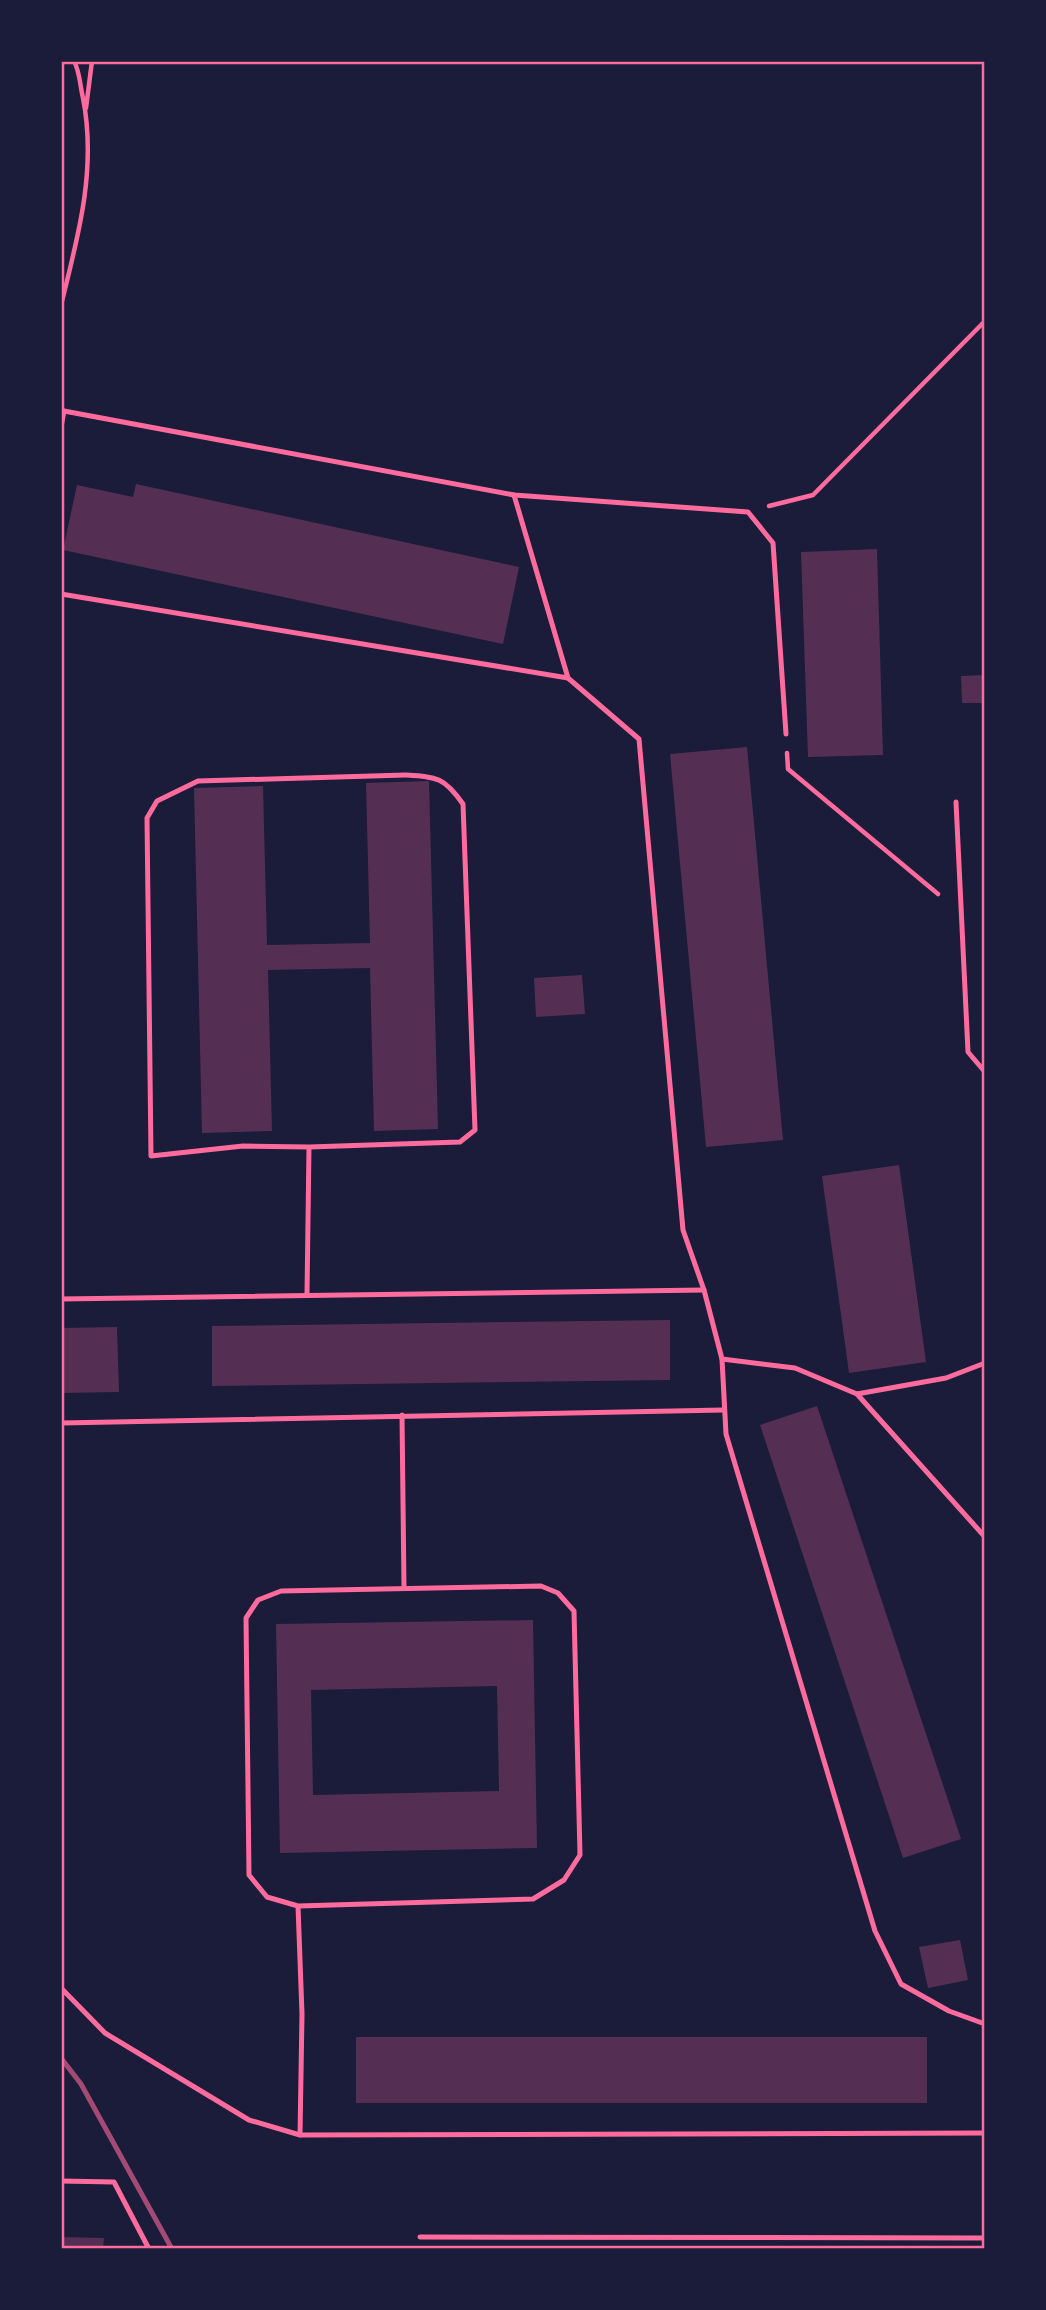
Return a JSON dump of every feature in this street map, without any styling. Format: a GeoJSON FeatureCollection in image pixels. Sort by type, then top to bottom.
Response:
{"type":"FeatureCollection","features":[{"type":"Feature","properties":{"kind":"lane"},"geometry":{"type":"LineString","coordinates":[[61,427],[63,410],[514,495],[748,512],[773,543],[786,734]]}},
{"type":"Feature","properties":{"kind":"lane"},"geometry":{"type":"LineString","coordinates":[[514,495],[568,678]]}},
{"type":"Feature","properties":{"kind":"lane"},"geometry":{"type":"LineString","coordinates":[[61,594],[568,678],[639,738],[683,1230],[704,1290],[722,1359],[726,1434],[875,1931],[901,1984],[949,2011],[985,2024]]}},
{"type":"Feature","properties":{"kind":"lane"},"geometry":{"type":"LineString","coordinates":[[405,775],[435,777],[450,784],[463,804],[475,1130],[460,1142],[309,1147],[243,1146],[151,1156],[147,818],[157,800],[198,781],[405,775]]}},
{"type":"Feature","properties":{"kind":"lane"},"geometry":{"type":"LineString","coordinates":[[956,802],[968,1052],[985,1072]]}},
{"type":"Feature","properties":{"kind":"lane"},"geometry":{"type":"LineString","coordinates":[[307,1294],[309,1147]]}},
{"type":"Feature","properties":{"kind":"lane"},"geometry":{"type":"LineString","coordinates":[[61,1298],[704,1290]]}},
{"type":"Feature","properties":{"kind":"lane"},"geometry":{"type":"LineString","coordinates":[[722,1359],[795,1368],[857,1394],[985,1537]]}},
{"type":"Feature","properties":{"kind":"lane"},"geometry":{"type":"LineString","coordinates":[[857,1394],[946,1378],[985,1363]]}},
{"type":"Feature","properties":{"kind":"lane"},"geometry":{"type":"LineString","coordinates":[[61,1423],[723,1410]]}},
{"type":"Feature","properties":{"kind":"lane"},"geometry":{"type":"LineString","coordinates":[[402,1415],[404,1588]]}},
{"type":"Feature","properties":{"kind":"lane"},"geometry":{"type":"LineString","coordinates":[[541,1586],[558,1593],[574,1611],[580,1855],[565,1880],[533,1899],[299,1906],[267,1897],[249,1875],[246,1618],[258,1600],[281,1591],[404,1588],[541,1586]]}},
{"type":"Feature","properties":{"kind":"lane"},"geometry":{"type":"LineString","coordinates":[[299,1906],[302,2014],[300,2135]]}},
{"type":"Feature","properties":{"kind":"lane"},"geometry":{"type":"LineString","coordinates":[[61,1988],[105,2033],[117,2041],[249,2120],[300,2135],[985,2133]]}},
{"type":"Feature","properties":{"kind":"lane"},"geometry":{"type":"LineString","coordinates":[[61,2182],[114,2182],[149,2249]]}},
{"type":"Feature","properties":{"kind":"lane"},"geometry":{"type":"LineString","coordinates":[[420,2237],[985,2238]]}},
{"type":"Feature","properties":{"kind":"path"},"geometry":{"type":"LineString","coordinates":[[74,61],[86,112]]}},
{"type":"Feature","properties":{"kind":"path"},"geometry":{"type":"LineString","coordinates":[[61,305],[85,207],[88,163],[86,112],[92,61]]}},
{"type":"Feature","properties":{"kind":"path"},"geometry":{"type":"LineString","coordinates":[[748,512],[813,495],[985,321]]}},
{"type":"Feature","properties":{"kind":"path"},"geometry":{"type":"LineString","coordinates":[[786,734],[788,769],[962,914]]}},
{"type":"Feature","properties":{"kind":"building"},"geometry":{"type":"Polygon","coordinates":[[[136,484],[519,567],[503,644],[63,550],[77,485],[133,497],[136,484]]]}},
{"type":"Feature","properties":{"kind":"building"},"geometry":{"type":"Polygon","coordinates":[[[877,549],[883,755],[808,757],[801,552],[877,549]]]}},
{"type":"Feature","properties":{"kind":"building"},"geometry":{"type":"Polygon","coordinates":[[[985,675],[985,703],[962,703],[961,676],[985,675]]]}},
{"type":"Feature","properties":{"kind":"building"},"geometry":{"type":"Polygon","coordinates":[[[747,747],[783,1140],[706,1147],[670,754],[747,747]]]}},
{"type":"Feature","properties":{"kind":"building"},"geometry":{"type":"Polygon","coordinates":[[[429,781],[438,1129],[374,1131],[370,968],[268,970],[272,1131],[202,1133],[194,788],[263,786],[267,945],[370,943],[366,783],[429,781]]]}},
{"type":"Feature","properties":{"kind":"building"},"geometry":{"type":"Polygon","coordinates":[[[582,975],[585,1014],[536,1017],[534,978],[582,975]]]}},
{"type":"Feature","properties":{"kind":"building"},"geometry":{"type":"Polygon","coordinates":[[[899,1165],[926,1362],[849,1373],[822,1176],[899,1165]]]}},
{"type":"Feature","properties":{"kind":"building"},"geometry":{"type":"Polygon","coordinates":[[[670,1320],[670,1380],[212,1386],[212,1326],[670,1320]]]}},
{"type":"Feature","properties":{"kind":"building"},"geometry":{"type":"Polygon","coordinates":[[[117,1327],[119,1392],[61,1393],[61,1328],[117,1327]]]}},
{"type":"Feature","properties":{"kind":"building"},"geometry":{"type":"Polygon","coordinates":[[[817,1406],[961,1839],[903,1858],[760,1425],[817,1406]]]}},
{"type":"Feature","properties":{"kind":"building"},"geometry":{"type":"Polygon","coordinates":[[[533,1620],[537,1848],[280,1853],[276,1624],[533,1620]],[[497,1686],[311,1690],[313,1795],[499,1791],[497,1686]]]}},
{"type":"Feature","properties":{"kind":"building"},"geometry":{"type":"Polygon","coordinates":[[[960,1940],[968,1980],[928,1988],[919,1947],[960,1940]]]}},
{"type":"Feature","properties":{"kind":"building"},"geometry":{"type":"Polygon","coordinates":[[[356,2037],[927,2037],[927,2103],[356,2103],[356,2037]]]}},
{"type":"Feature","properties":{"kind":"building"},"geometry":{"type":"Polygon","coordinates":[[[61,2237],[104,2238],[103,2249],[61,2249],[61,2237]]]}},
{"type":"Feature","properties":{"kind":"railway"},"geometry":{"type":"LineString","coordinates":[[61,2058],[81,2084],[172,2249]]}}]}
